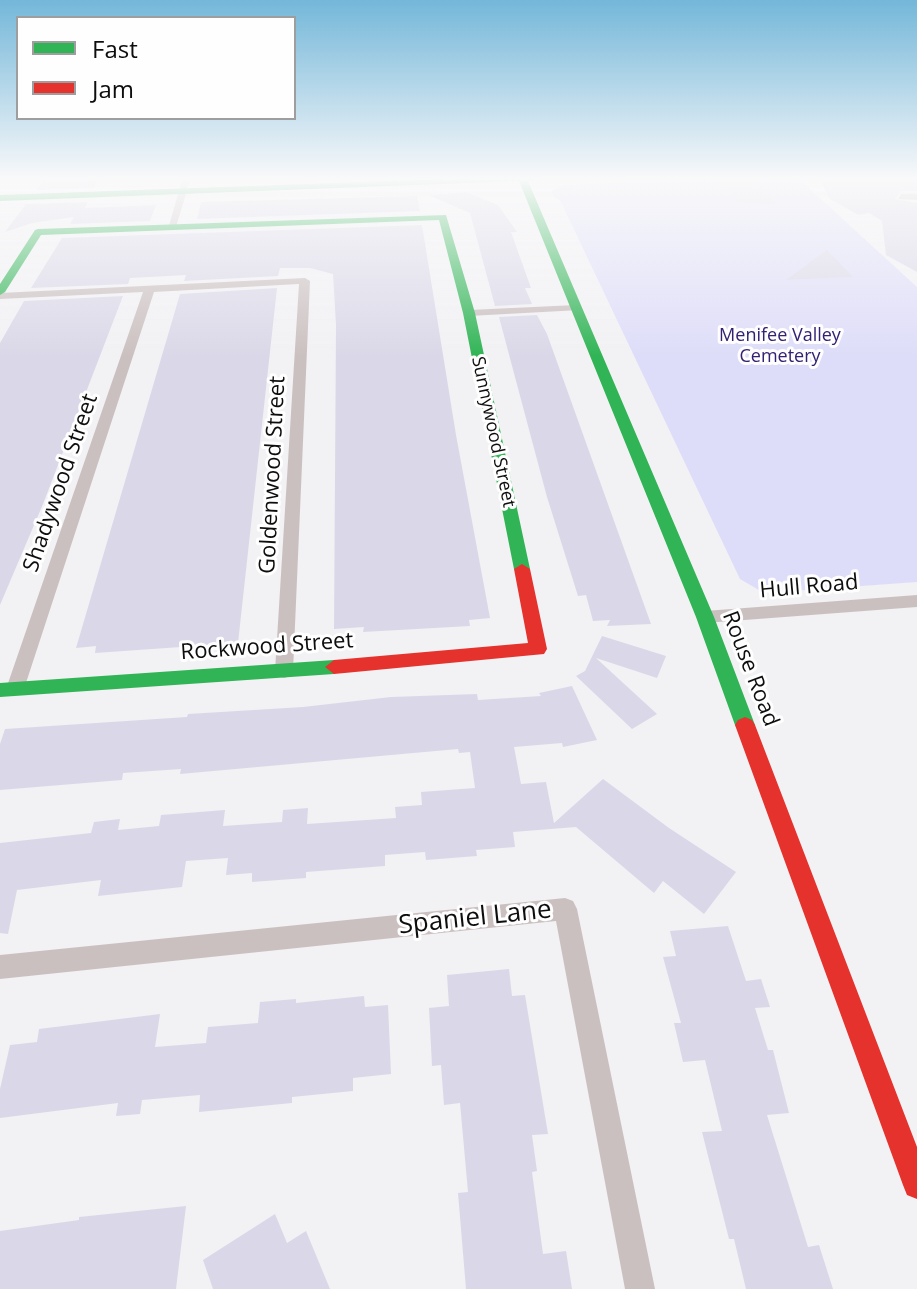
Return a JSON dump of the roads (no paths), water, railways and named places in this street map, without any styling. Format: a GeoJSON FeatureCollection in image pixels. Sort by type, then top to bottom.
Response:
{"type":"FeatureCollection","features":[{"type":"Feature","properties":{"kind":"street"},"geometry":{"type":"LineString","coordinates":[[0,294],[35,237]]}},
{"type":"Feature","properties":{"kind":"street","name":"Sunnywood Street"},"geometry":{"type":"LineString","coordinates":[[448,237],[469,313],[538,649]]}},
{"type":"Feature","properties":{"kind":"street","name":"Rouse Road"},"geometry":{"type":"LineString","coordinates":[[547,237],[705,617],[917,1185]]}},
{"type":"Feature","properties":{"kind":"street","name":"Goldenwood Street"},"geometry":{"type":"LineString","coordinates":[[149,291],[305,281],[284,671]]}},
{"type":"Feature","properties":{"kind":"street"},"geometry":{"type":"LineString","coordinates":[[0,294],[149,291]]}},
{"type":"Feature","properties":{"kind":"street","name":"Shadywood Street"},"geometry":{"type":"LineString","coordinates":[[8,690],[149,291]]}},
{"type":"Feature","properties":{"kind":"street"},"geometry":{"type":"LineString","coordinates":[[469,313],[576,308]]}},
{"type":"Feature","properties":{"kind":"street","name":"Hull Road"},"geometry":{"type":"LineString","coordinates":[[705,617],[917,601]]}},
{"type":"Feature","properties":{"kind":"street","name":"Rockwood Street"},"geometry":{"type":"LineString","coordinates":[[8,690],[538,649]]}},
{"type":"Feature","properties":{"kind":"street","name":"Spaniel Lane"},"geometry":{"type":"LineString","coordinates":[[0,967],[565,909],[640,1289]]}},
{"type":"Feature","properties":{"kind":"park label","name":"Menifee Valley Cemetery"},"geometry":{"type":"Point","coordinates":[780,346]}}]}
